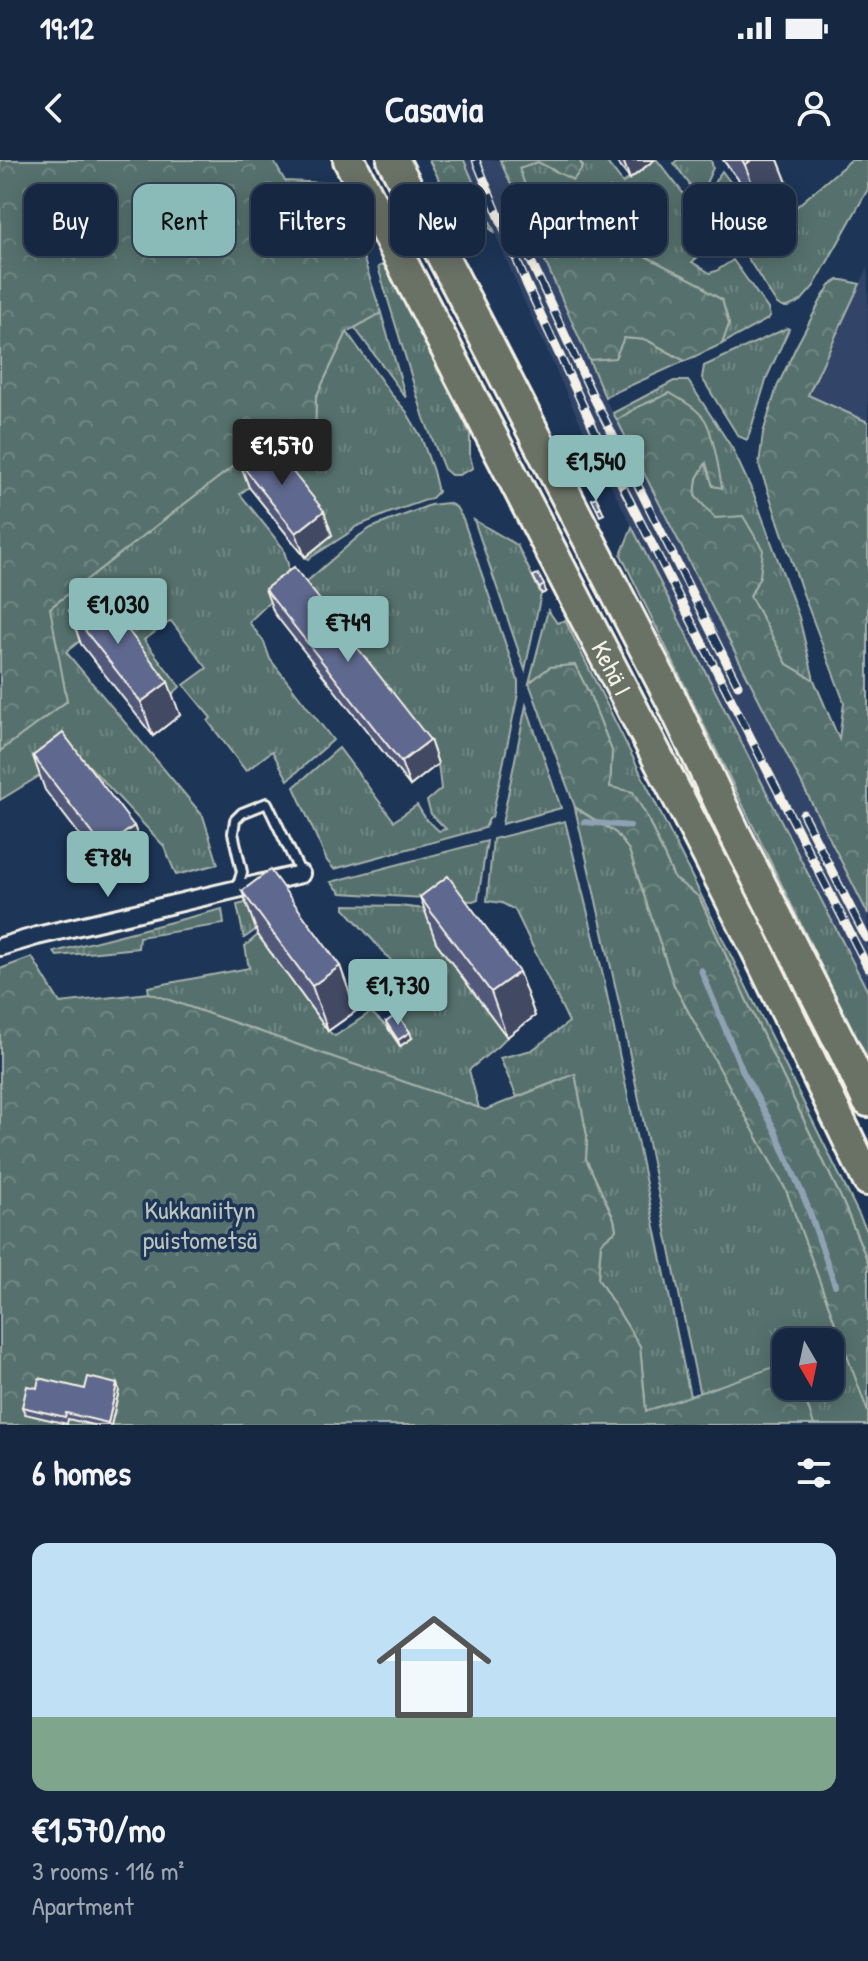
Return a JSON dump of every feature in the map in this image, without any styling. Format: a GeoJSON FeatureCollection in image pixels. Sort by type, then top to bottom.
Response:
{"type":"FeatureCollection","features":[{"type":"Feature","properties":{"kind":"highway","name":"Kehä I"},"geometry":{"type":"LineString","coordinates":[[349,160],[754,944],[868,1180]]}},
{"type":"Feature","properties":{"kind":"highway","name":"Kehä I"},"geometry":{"type":"LineString","coordinates":[[393,160],[671,699],[868,1101]]}},
{"type":"Feature","properties":{"kind":"street"},"geometry":{"type":"LineString","coordinates":[[0,947],[301,874]]}},
{"type":"Feature","properties":{"kind":"lane"},"geometry":{"type":"LineString","coordinates":[[237,889],[242,872],[233,833],[235,820],[242,813],[267,803],[301,874]]}},
{"type":"Feature","properties":{"kind":"shaded area"},"geometry":{"type":"Polygon","coordinates":[[[464,160],[500,160],[511,184],[501,184],[501,247],[485,210],[485,184],[474,184],[464,160]]]}},
{"type":"Feature","properties":{"kind":"shaded area"},"geometry":{"type":"Polygon","coordinates":[[[505,256],[542,256],[604,396],[868,914],[868,992],[588,440],[505,256]]]}},
{"type":"Feature","properties":{"kind":"shaded area"},"geometry":{"type":"Polygon","coordinates":[[[868,267],[868,422],[808,395],[868,267]]]}},
{"type":"Feature","properties":{"kind":"green space"},"geometry":{"type":"Polygon","coordinates":[[[0,160],[273,160],[285,181],[326,183],[251,184],[251,256],[362,256],[381,313],[347,332],[316,397],[315,438],[258,447],[50,608],[67,701],[0,751],[0,160]]]}},
{"type":"Feature","properties":{"kind":"green space"},"geometry":{"type":"Polygon","coordinates":[[[429,160],[464,160],[474,184],[441,184],[429,160]]]}},
{"type":"Feature","properties":{"kind":"green space"},"geometry":{"type":"Polygon","coordinates":[[[500,160],[579,160],[583,167],[573,180],[538,162],[519,168],[525,184],[511,184],[500,160]]]}},
{"type":"Feature","properties":{"kind":"green space"},"geometry":{"type":"Polygon","coordinates":[[[579,160],[605,160],[623,183],[657,160],[683,193],[683,256],[699,256],[692,262],[710,273],[733,260],[768,309],[768,319],[722,344],[729,324],[722,300],[702,285],[644,256],[667,256],[667,184],[524,184],[519,169],[538,162],[573,180],[583,167],[579,160]]]}},
{"type":"Feature","properties":{"kind":"green space"},"geometry":{"type":"Polygon","coordinates":[[[677,160],[711,160],[713,168],[706,184],[689,184],[674,163],[677,160]]]}},
{"type":"Feature","properties":{"kind":"green space"},"geometry":{"type":"Polygon","coordinates":[[[851,160],[868,160],[868,189],[814,286],[801,301],[782,307],[776,303],[747,256],[796,256],[796,207],[851,160]]]}},
{"type":"Feature","properties":{"kind":"green space"},"geometry":{"type":"Polygon","coordinates":[[[722,171],[732,184],[714,184],[722,171]]]}},
{"type":"Feature","properties":{"kind":"green space"},"geometry":{"type":"Polygon","coordinates":[[[485,209],[495,233],[485,224],[485,209]]]}},
{"type":"Feature","properties":{"kind":"green space"},"geometry":{"type":"Polygon","coordinates":[[[543,256],[645,256],[702,285],[722,300],[729,324],[722,344],[685,361],[647,340],[624,338],[615,358],[589,360],[543,256]]]}},
{"type":"Feature","properties":{"kind":"green space"},"geometry":{"type":"Polygon","coordinates":[[[386,263],[470,433],[473,468],[459,475],[451,475],[444,469],[424,418],[378,267],[386,263]]]}},
{"type":"Feature","properties":{"kind":"green space"},"geometry":{"type":"Polygon","coordinates":[[[838,280],[860,284],[808,395],[868,422],[868,914],[617,420],[670,393],[694,408],[705,420],[714,444],[722,488],[713,486],[706,463],[697,478],[695,496],[715,518],[743,516],[763,550],[760,576],[750,596],[787,664],[814,680],[839,739],[844,702],[759,465],[763,433],[777,387],[821,300],[830,285],[838,280]]]}},
{"type":"Feature","properties":{"kind":"green space"},"geometry":{"type":"Polygon","coordinates":[[[381,313],[406,398],[355,328],[381,313]]]}},
{"type":"Feature","properties":{"kind":"green space"},"geometry":{"type":"Polygon","coordinates":[[[787,328],[747,440],[738,436],[702,378],[704,366],[787,328]]]}},
{"type":"Feature","properties":{"kind":"green space"},"geometry":{"type":"Polygon","coordinates":[[[347,332],[406,411],[421,437],[438,492],[432,498],[355,527],[308,559],[249,487],[240,494],[283,548],[288,564],[288,584],[249,622],[264,642],[270,659],[333,740],[288,780],[272,751],[246,771],[208,721],[211,718],[184,685],[207,668],[171,621],[144,640],[180,687],[167,699],[106,620],[66,652],[203,816],[218,864],[176,875],[164,846],[77,753],[0,800],[0,751],[67,701],[49,608],[258,447],[315,438],[316,397],[347,332]]]}},
{"type":"Feature","properties":{"kind":"green space"},"geometry":{"type":"Polygon","coordinates":[[[624,338],[647,340],[685,361],[605,397],[589,360],[600,358],[624,338]]]}},
{"type":"Feature","properties":{"kind":"green space"},"geometry":{"type":"Polygon","coordinates":[[[674,381],[688,381],[732,448],[754,495],[799,617],[814,680],[787,664],[750,596],[760,576],[695,496],[697,478],[706,462],[713,486],[722,487],[670,393],[617,420],[613,413],[674,381]]]}},
{"type":"Feature","properties":{"kind":"green space"},"geometry":{"type":"Polygon","coordinates":[[[448,503],[456,507],[463,519],[518,681],[518,694],[492,817],[485,828],[334,869],[327,861],[294,787],[339,748],[394,821],[417,805],[439,831],[446,829],[431,814],[427,801],[441,789],[438,764],[304,584],[371,528],[430,505],[448,503]]]}},
{"type":"Feature","properties":{"kind":"green space"},"geometry":{"type":"Polygon","coordinates":[[[474,520],[517,545],[541,594],[525,670],[474,520]]]}},
{"type":"Feature","properties":{"kind":"green space"},"geometry":{"type":"Polygon","coordinates":[[[632,527],[868,992],[868,1062],[621,555],[632,527]]]}},
{"type":"Feature","properties":{"kind":"green space"},"geometry":{"type":"Polygon","coordinates":[[[548,610],[557,623],[565,620],[868,1233],[868,1262],[842,1200],[699,897],[674,878],[633,793],[610,787],[612,751],[575,665],[550,667],[529,683],[548,610]]]}},
{"type":"Feature","properties":{"kind":"green space"},"geometry":{"type":"Polygon","coordinates":[[[575,665],[612,751],[610,787],[633,792],[674,878],[699,897],[842,1200],[868,1262],[868,1412],[844,1347],[844,1328],[837,1328],[786,1190],[674,985],[629,850],[616,833],[575,807],[529,683],[550,667],[575,665]]]}},
{"type":"Feature","properties":{"kind":"green space"},"geometry":{"type":"Polygon","coordinates":[[[526,705],[561,808],[502,824],[526,705]]]}},
{"type":"Feature","properties":{"kind":"green space"},"geometry":{"type":"Polygon","coordinates":[[[575,808],[616,833],[629,850],[674,985],[786,1190],[837,1328],[772,1328],[772,1400],[844,1400],[844,1347],[868,1412],[868,1425],[706,1425],[620,1007],[575,808]]]}},
{"type":"Feature","properties":{"kind":"green space"},"geometry":{"type":"Polygon","coordinates":[[[565,821],[601,966],[696,1425],[645,1425],[640,1346],[598,1279],[601,1243],[616,1229],[586,1159],[587,1136],[575,1074],[517,1097],[500,1058],[532,1050],[569,1022],[515,910],[502,903],[487,901],[493,839],[565,821]]]}},
{"type":"Feature","properties":{"kind":"green space"},"geometry":{"type":"Polygon","coordinates":[[[487,841],[478,899],[473,901],[341,893],[331,882],[487,841]]]}},
{"type":"Feature","properties":{"kind":"green space"},"geometry":{"type":"Polygon","coordinates":[[[286,893],[284,910],[244,938],[237,905],[286,893]]]}},
{"type":"Feature","properties":{"kind":"green space"},"geometry":{"type":"Polygon","coordinates":[[[345,905],[445,911],[436,942],[507,1037],[469,1070],[479,1108],[149,993],[148,987],[249,968],[245,946],[258,935],[328,1031],[335,1036],[371,1012],[401,1046],[399,1020],[422,995],[345,909],[345,905]]]}},
{"type":"Feature","properties":{"kind":"green space"},"geometry":{"type":"Polygon","coordinates":[[[222,909],[224,924],[139,937],[138,948],[57,956],[54,952],[222,909]]]}},
{"type":"Feature","properties":{"kind":"green space","name":"Kukkaniityn puistometsä"},"geometry":{"type":"Polygon","coordinates":[[[32,957],[60,1003],[149,993],[485,1110],[575,1074],[587,1136],[586,1159],[614,1219],[616,1230],[601,1243],[598,1279],[640,1346],[646,1411],[772,1368],[772,1400],[806,1400],[814,1425],[0,1425],[0,969],[32,957]]]}},
{"type":"Feature","properties":{"kind":"building"},"geometry":{"type":"Polygon","coordinates":[[[268,441],[324,511],[296,533],[240,463],[268,441]]]}},
{"type":"Feature","properties":{"kind":"building"},"geometry":{"type":"Polygon","coordinates":[[[596,497],[601,507],[597,509],[592,499],[596,497]]]}},
{"type":"Feature","properties":{"kind":"building"},"geometry":{"type":"Polygon","coordinates":[[[294,567],[430,740],[401,762],[265,589],[294,567]]]}},
{"type":"Feature","properties":{"kind":"building"},"geometry":{"type":"Polygon","coordinates":[[[538,574],[544,585],[539,588],[533,576],[538,574]]]}},
{"type":"Feature","properties":{"kind":"building"},"geometry":{"type":"Polygon","coordinates":[[[96,589],[168,682],[141,702],[69,610],[96,589]]]}},
{"type":"Feature","properties":{"kind":"building"},"geometry":{"type":"Polygon","coordinates":[[[63,733],[134,826],[104,848],[33,756],[63,733]]]}},
{"type":"Feature","properties":{"kind":"building"},"geometry":{"type":"Polygon","coordinates":[[[270,870],[340,966],[312,986],[242,891],[270,870]]]}},
{"type":"Feature","properties":{"kind":"building"},"geometry":{"type":"Polygon","coordinates":[[[448,876],[519,972],[491,992],[420,897],[448,876]]]}},
{"type":"Feature","properties":{"kind":"building"},"geometry":{"type":"Polygon","coordinates":[[[397,1014],[410,1032],[398,1040],[386,1022],[397,1014]]]}},
{"type":"Feature","properties":{"kind":"building"},"geometry":{"type":"Polygon","coordinates":[[[88,1377],[117,1384],[108,1423],[22,1407],[27,1386],[37,1388],[39,1378],[85,1389],[88,1377]]]}},
{"type":"Feature","properties":{"kind":"waterway"},"geometry":{"type":"LineString","coordinates":[[584,822],[630,826]]}},
{"type":"Feature","properties":{"kind":"waterway"},"geometry":{"type":"LineString","coordinates":[[701,970],[743,1072],[775,1130],[807,1205],[835,1285]]}},
{"type":"Feature","properties":{"kind":"railway"},"geometry":{"type":"LineString","coordinates":[[476,160],[527,285],[600,442],[868,968]]}},
{"type":"Feature","properties":{"kind":"railway"},"geometry":{"type":"LineString","coordinates":[[529,256],[591,392],[738,685]]}},
{"type":"Feature","properties":{"kind":"railway"},"geometry":{"type":"LineString","coordinates":[[803,814],[866,938]]}}]}
